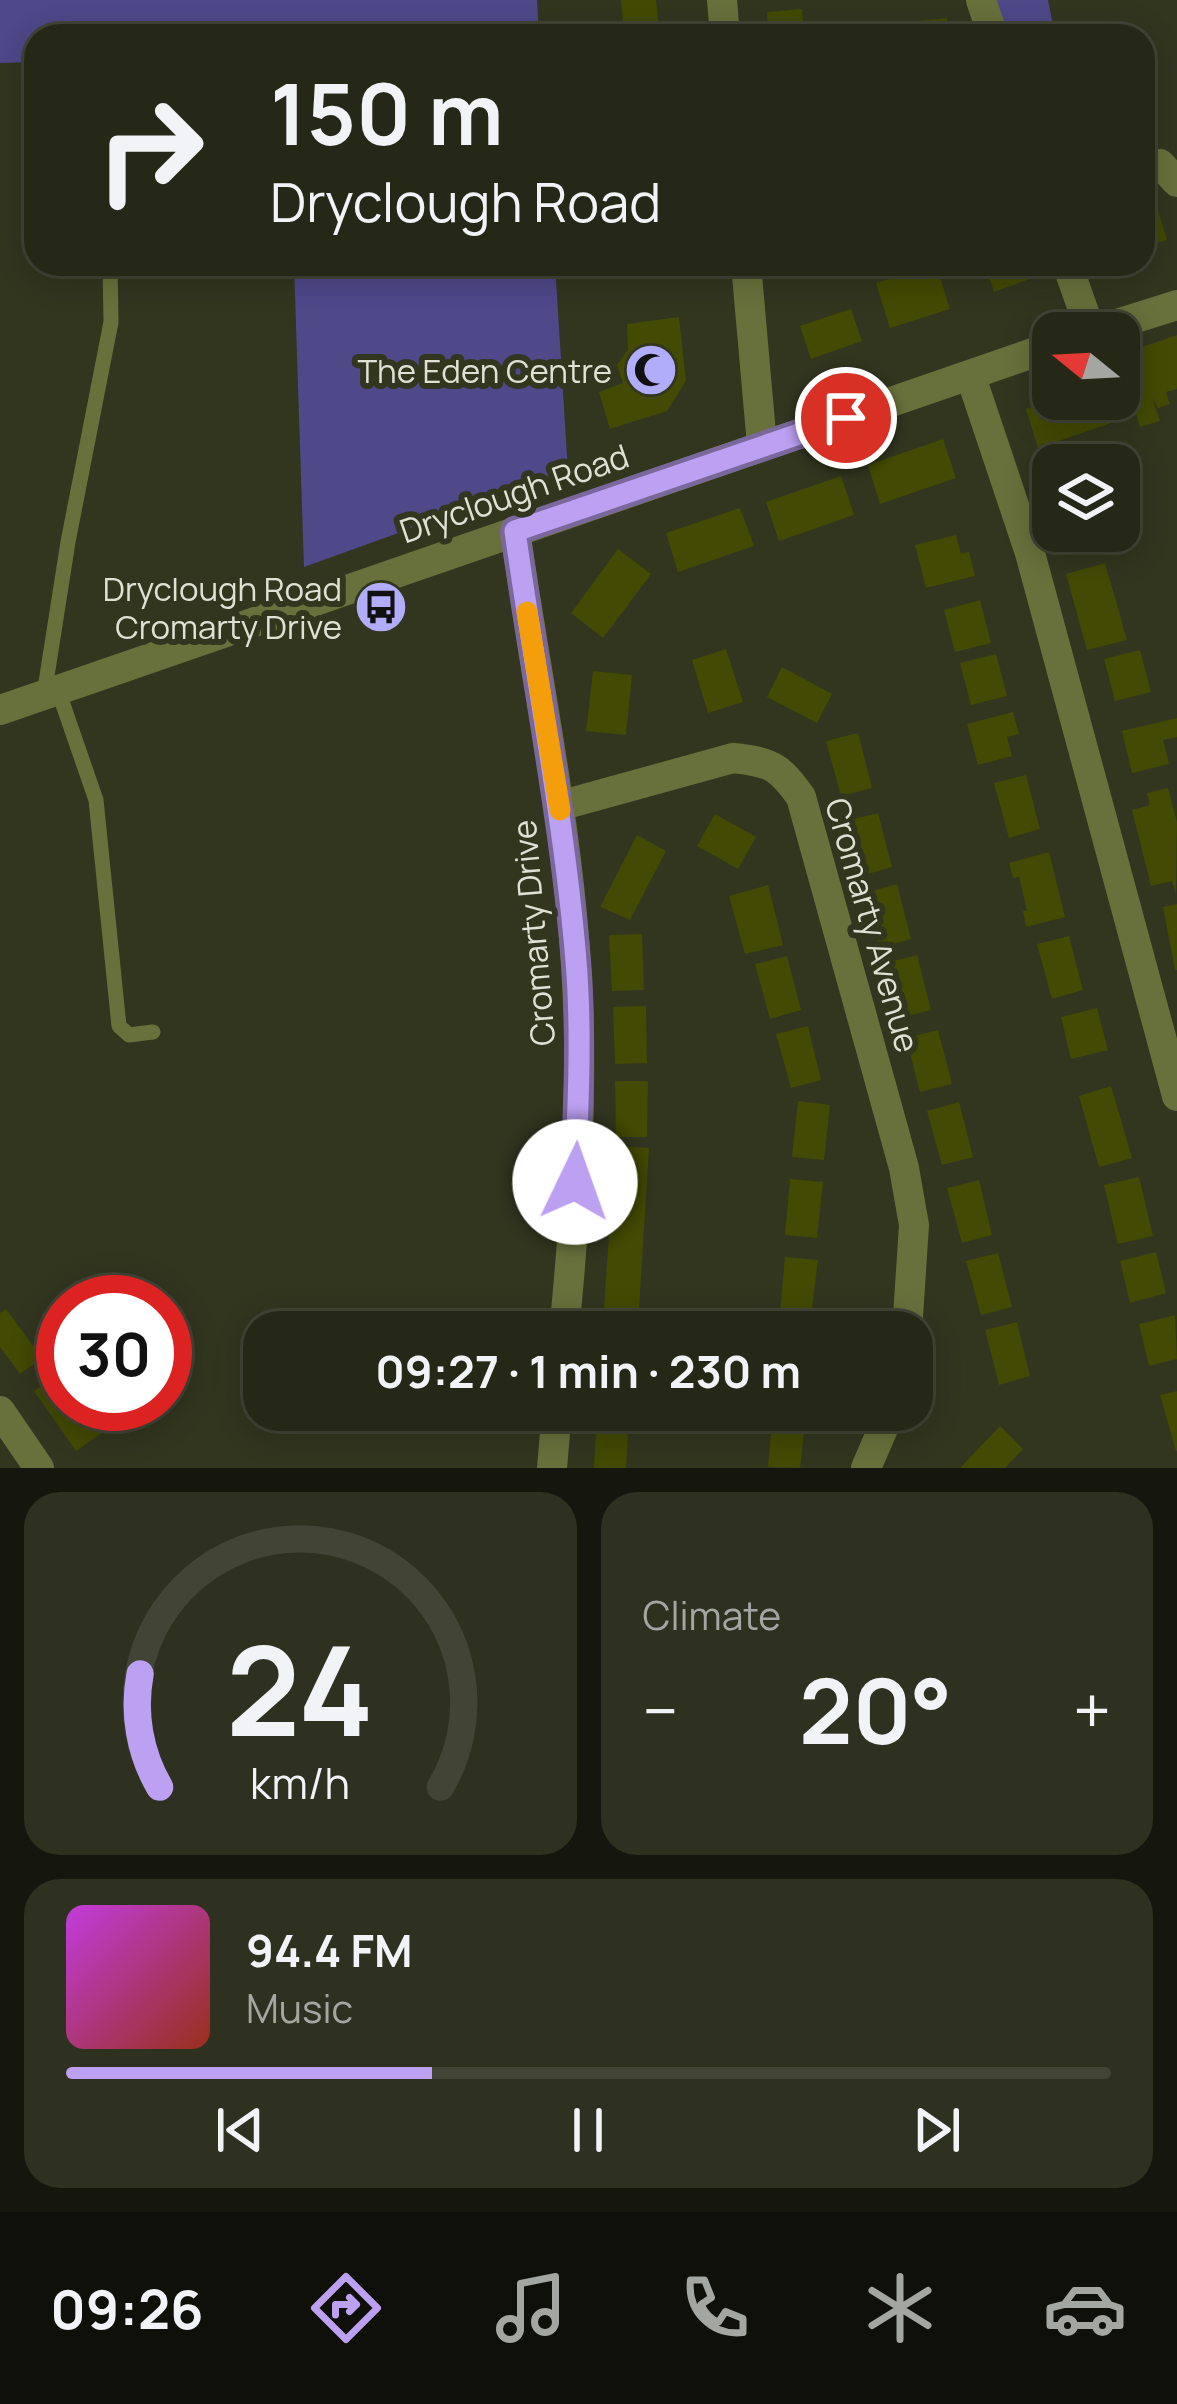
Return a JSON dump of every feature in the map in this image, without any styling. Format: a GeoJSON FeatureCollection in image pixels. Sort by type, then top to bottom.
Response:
{"type":"FeatureCollection","features":[{"type":"Feature","properties":{"kind":"street"},"geometry":{"type":"LineString","coordinates":[[747,276],[762,445]]}},
{"type":"Feature","properties":{"kind":"street"},"geometry":{"type":"LineString","coordinates":[[1071,276],[1082,312]]}},
{"type":"Feature","properties":{"kind":"street"},"geometry":{"type":"LineString","coordinates":[[1140,316],[1177,304]]}},
{"type":"Feature","properties":{"kind":"street","name":"Dryclough Road"},"geometry":{"type":"LineString","coordinates":[[0,710],[1032,354]]}},
{"type":"Feature","properties":{"kind":"street"},"geometry":{"type":"LineString","coordinates":[[971,376],[1030,553],[1177,1096]]}},
{"type":"Feature","properties":{"kind":"street","name":"Cromarty Drive"},"geometry":{"type":"LineString","coordinates":[[515,531],[559,806],[576,964],[580,1066],[565,1311]]}},
{"type":"Feature","properties":{"kind":"street","name":"Cromarty Avenue"},"geometry":{"type":"LineString","coordinates":[[559,806],[733,758],[762,761],[783,771],[801,797],[904,1168],[914,1225],[908,1311]]}},
{"type":"Feature","properties":{"kind":"street"},"geometry":{"type":"LineString","coordinates":[[0,1411],[39,1468]]}},
{"type":"Feature","properties":{"kind":"street"},"geometry":{"type":"LineString","coordinates":[[552,1468],[555,1431]]}},
{"type":"Feature","properties":{"kind":"street"},"geometry":{"type":"LineString","coordinates":[[866,1468],[882,1431]]}},
{"type":"Feature","properties":{"kind":"lane"},"geometry":{"type":"LineString","coordinates":[[110,276],[110,322],[68,542],[51,693],[96,800],[119,1026],[129,1035],[153,1032]]}},
{"type":"Feature","properties":{"kind":"shaded area"},"geometry":{"type":"Polygon","coordinates":[[[0,0],[537,0],[538,24],[24,24],[24,62],[0,63],[0,0]]]}},
{"type":"Feature","properties":{"kind":"shaded area"},"geometry":{"type":"Polygon","coordinates":[[[995,0],[1048,0],[1053,24],[1003,24],[995,0]]]}},
{"type":"Feature","properties":{"kind":"shaded area"},"geometry":{"type":"Polygon","coordinates":[[[294,276],[556,276],[568,472],[304,567],[294,276]]]}},
{"type":"Feature","properties":{"kind":"building"},"geometry":{"type":"Polygon","coordinates":[[[621,0],[656,0],[659,24],[623,24],[621,0]]]}},
{"type":"Feature","properties":{"kind":"building"},"geometry":{"type":"Polygon","coordinates":[[[802,9],[803,24],[768,24],[767,12],[802,9]]]}},
{"type":"Feature","properties":{"kind":"building"},"geometry":{"type":"Polygon","coordinates":[[[947,18],[948,24],[898,24],[947,18]]]}},
{"type":"Feature","properties":{"kind":"building"},"geometry":{"type":"Polygon","coordinates":[[[1155,200],[1167,240],[1155,244],[1155,200]]]}},
{"type":"Feature","properties":{"kind":"building"},"geometry":{"type":"Polygon","coordinates":[[[899,276],[940,276],[950,309],[890,328],[876,283],[899,276]]]}},
{"type":"Feature","properties":{"kind":"building"},"geometry":{"type":"Polygon","coordinates":[[[989,276],[1038,276],[994,292],[989,276]]]}},
{"type":"Feature","properties":{"kind":"building"},"geometry":{"type":"Polygon","coordinates":[[[851,309],[862,341],[811,359],[800,326],[851,309]]]}},
{"type":"Feature","properties":{"kind":"building","name":"The Eden Centre"},"geometry":{"type":"Polygon","coordinates":[[[679,317],[686,381],[667,411],[610,429],[599,392],[623,383],[617,365],[628,350],[627,324],[679,317]]]}},
{"type":"Feature","properties":{"kind":"building"},"geometry":{"type":"Polygon","coordinates":[[[1177,335],[1177,389],[1166,392],[1170,404],[1158,408],[1152,398],[1160,421],[1140,427],[1138,420],[1140,348],[1177,335]]]}},
{"type":"Feature","properties":{"kind":"building"},"geometry":{"type":"Polygon","coordinates":[[[1032,407],[1032,420],[1114,422],[1037,444],[1026,409],[1032,407]]]}},
{"type":"Feature","properties":{"kind":"building"},"geometry":{"type":"Polygon","coordinates":[[[943,439],[956,478],[880,504],[868,465],[943,439]]]}},
{"type":"Feature","properties":{"kind":"building"},"geometry":{"type":"Polygon","coordinates":[[[841,476],[854,515],[779,541],[766,502],[841,476]]]}},
{"type":"Feature","properties":{"kind":"building"},"geometry":{"type":"Polygon","coordinates":[[[740,508],[754,546],[678,572],[666,533],[740,508]]]}},
{"type":"Feature","properties":{"kind":"building"},"geometry":{"type":"Polygon","coordinates":[[[956,535],[961,554],[969,552],[975,576],[926,588],[915,545],[956,535]]]}},
{"type":"Feature","properties":{"kind":"building"},"geometry":{"type":"Polygon","coordinates":[[[618,549],[651,574],[603,638],[571,613],[618,549]]]}},
{"type":"Feature","properties":{"kind":"building"},"geometry":{"type":"Polygon","coordinates":[[[1105,563],[1127,640],[1087,650],[1066,574],[1105,563]]]}},
{"type":"Feature","properties":{"kind":"building"},"geometry":{"type":"Polygon","coordinates":[[[980,600],[991,643],[955,652],[944,610],[980,600]]]}},
{"type":"Feature","properties":{"kind":"building"},"geometry":{"type":"Polygon","coordinates":[[[726,649],[743,702],[708,713],[692,660],[726,649]]]}},
{"type":"Feature","properties":{"kind":"building"},"geometry":{"type":"Polygon","coordinates":[[[1140,650],[1151,692],[1115,701],[1104,659],[1140,650]]]}},
{"type":"Feature","properties":{"kind":"building"},"geometry":{"type":"Polygon","coordinates":[[[996,654],[1007,696],[971,705],[960,663],[996,654]]]}},
{"type":"Feature","properties":{"kind":"building"},"geometry":{"type":"Polygon","coordinates":[[[782,667],[832,694],[817,723],[767,697],[782,667]]]}},
{"type":"Feature","properties":{"kind":"building"},"geometry":{"type":"Polygon","coordinates":[[[593,671],[632,675],[626,735],[586,731],[593,671]]]}},
{"type":"Feature","properties":{"kind":"building"},"geometry":{"type":"Polygon","coordinates":[[[1013,712],[1019,734],[1007,737],[1012,756],[978,765],[967,724],[1013,712]]]}},
{"type":"Feature","properties":{"kind":"building"},"geometry":{"type":"Polygon","coordinates":[[[1177,718],[1177,737],[1163,740],[1169,764],[1132,773],[1122,731],[1177,718]]]}},
{"type":"Feature","properties":{"kind":"building"},"geometry":{"type":"Polygon","coordinates":[[[858,733],[872,788],[841,796],[826,741],[858,733]]]}},
{"type":"Feature","properties":{"kind":"building"},"geometry":{"type":"Polygon","coordinates":[[[1026,775],[1040,829],[1009,838],[994,783],[1026,775]]]}},
{"type":"Feature","properties":{"kind":"building"},"geometry":{"type":"Polygon","coordinates":[[[1168,788],[1177,822],[1176,894],[1172,881],[1151,886],[1132,810],[1150,805],[1147,793],[1168,788]]]}},
{"type":"Feature","properties":{"kind":"building"},"geometry":{"type":"Polygon","coordinates":[[[878,813],[892,867],[861,876],[846,821],[878,813]]]}},
{"type":"Feature","properties":{"kind":"building"},"geometry":{"type":"Polygon","coordinates":[[[715,814],[756,837],[738,869],[697,846],[715,814]]]}},
{"type":"Feature","properties":{"kind":"building"},"geometry":{"type":"Polygon","coordinates":[[[637,835],[666,851],[630,920],[600,907],[637,835]]]}},
{"type":"Feature","properties":{"kind":"building"},"geometry":{"type":"Polygon","coordinates":[[[1049,852],[1065,917],[1026,927],[1019,877],[1013,878],[1009,863],[1049,852]]]}},
{"type":"Feature","properties":{"kind":"building"},"geometry":{"type":"Polygon","coordinates":[[[897,884],[911,939],[880,948],[865,893],[897,884]]]}},
{"type":"Feature","properties":{"kind":"building"},"geometry":{"type":"Polygon","coordinates":[[[768,885],[783,945],[745,954],[729,896],[768,885]]]}},
{"type":"Feature","properties":{"kind":"building"},"geometry":{"type":"Polygon","coordinates":[[[1177,904],[1177,970],[1175,970],[1163,907],[1177,904]]]}},
{"type":"Feature","properties":{"kind":"building"},"geometry":{"type":"Polygon","coordinates":[[[642,934],[644,990],[612,991],[609,935],[642,934]]]}},
{"type":"Feature","properties":{"kind":"building"},"geometry":{"type":"Polygon","coordinates":[[[1069,936],[1083,990],[1052,999],[1037,944],[1069,936]]]}},
{"type":"Feature","properties":{"kind":"building"},"geometry":{"type":"Polygon","coordinates":[[[917,955],[931,1010],[900,1018],[886,963],[917,955]]]}},
{"type":"Feature","properties":{"kind":"building"},"geometry":{"type":"Polygon","coordinates":[[[787,956],[801,1010],[770,1019],[755,964],[787,956]]]}},
{"type":"Feature","properties":{"kind":"building"},"geometry":{"type":"Polygon","coordinates":[[[646,1006],[647,1063],[615,1064],[613,1007],[646,1006]]]}},
{"type":"Feature","properties":{"kind":"building"},"geometry":{"type":"Polygon","coordinates":[[[1097,1008],[1108,1050],[1071,1059],[1061,1017],[1097,1008]]]}},
{"type":"Feature","properties":{"kind":"building"},"geometry":{"type":"Polygon","coordinates":[[[808,1026],[821,1080],[791,1088],[776,1034],[808,1026]]]}},
{"type":"Feature","properties":{"kind":"building"},"geometry":{"type":"Polygon","coordinates":[[[938,1030],[952,1084],[920,1092],[906,1038],[938,1030]]]}},
{"type":"Feature","properties":{"kind":"building"},"geometry":{"type":"Polygon","coordinates":[[[615,1081],[648,1081],[647,1137],[616,1137],[615,1081]]]}},
{"type":"Feature","properties":{"kind":"building"},"geometry":{"type":"Polygon","coordinates":[[[1111,1086],[1132,1158],[1099,1167],[1079,1096],[1111,1086]]]}},
{"type":"Feature","properties":{"kind":"building"},"geometry":{"type":"Polygon","coordinates":[[[798,1101],[830,1105],[824,1160],[792,1157],[798,1101]]]}},
{"type":"Feature","properties":{"kind":"building"},"geometry":{"type":"Polygon","coordinates":[[[959,1102],[973,1157],[942,1165],[927,1111],[959,1102]]]}},
{"type":"Feature","properties":{"kind":"building"},"geometry":{"type":"Polygon","coordinates":[[[615,1146],[649,1148],[639,1311],[604,1311],[615,1146]]]}},
{"type":"Feature","properties":{"kind":"building"},"geometry":{"type":"Polygon","coordinates":[[[1139,1177],[1153,1236],[1118,1244],[1104,1185],[1139,1177]]]}},
{"type":"Feature","properties":{"kind":"building"},"geometry":{"type":"Polygon","coordinates":[[[790,1179],[823,1182],[817,1238],[785,1235],[790,1179]]]}},
{"type":"Feature","properties":{"kind":"building"},"geometry":{"type":"Polygon","coordinates":[[[979,1180],[992,1235],[962,1243],[947,1188],[979,1180]]]}},
{"type":"Feature","properties":{"kind":"building"},"geometry":{"type":"Polygon","coordinates":[[[1156,1252],[1166,1293],[1130,1303],[1120,1261],[1156,1252]]]}},
{"type":"Feature","properties":{"kind":"building"},"geometry":{"type":"Polygon","coordinates":[[[998,1253],[1012,1307],[981,1315],[966,1261],[998,1253]]]}},
{"type":"Feature","properties":{"kind":"building"},"geometry":{"type":"Polygon","coordinates":[[[785,1257],[818,1260],[812,1311],[780,1311],[785,1257]]]}},
{"type":"Feature","properties":{"kind":"building"},"geometry":{"type":"Polygon","coordinates":[[[6,1309],[36,1350],[36,1362],[20,1374],[0,1347],[0,1313],[6,1309]]]}},
{"type":"Feature","properties":{"kind":"building"},"geometry":{"type":"Polygon","coordinates":[[[1175,1315],[1177,1359],[1149,1366],[1139,1324],[1175,1315]]]}},
{"type":"Feature","properties":{"kind":"building"},"geometry":{"type":"Polygon","coordinates":[[[1017,1322],[1030,1376],[999,1385],[985,1330],[1017,1322]]]}},
{"type":"Feature","properties":{"kind":"building"},"geometry":{"type":"Polygon","coordinates":[[[1177,1391],[1177,1451],[1176,1451],[1160,1395],[1177,1391]]]}},
{"type":"Feature","properties":{"kind":"building"},"geometry":{"type":"Polygon","coordinates":[[[1000,1426],[1023,1449],[1005,1468],[960,1468],[1000,1426]]]}},
{"type":"Feature","properties":{"kind":"building"},"geometry":{"type":"Polygon","coordinates":[[[62,1431],[103,1432],[76,1451],[62,1431]]]}},
{"type":"Feature","properties":{"kind":"building"},"geometry":{"type":"Polygon","coordinates":[[[596,1431],[628,1431],[626,1468],[594,1468],[596,1431]]]}},
{"type":"Feature","properties":{"kind":"building"},"geometry":{"type":"Polygon","coordinates":[[[771,1431],[804,1431],[800,1468],[768,1467],[771,1431]]]}},
{"type":"Feature","properties":{"kind":"slow traffic"},"geometry":{"type":"LineString","coordinates":[[527,612],[560,810]]}},
{"type":"Feature","properties":{"kind":"place","name":"The Eden Centre"},"geometry":{"type":"Point","coordinates":[651,370]}},
{"type":"Feature","properties":{"kind":"place","name":"Dryclough Road Cromarty Drive"},"geometry":{"type":"Point","coordinates":[381,607]}},
{"type":"Feature","properties":{"kind":"route"},"geometry":{"type":"LineString","coordinates":[[575,1182],[580,1066],[576,964],[559,806],[515,531],[846,418]]}}]}
